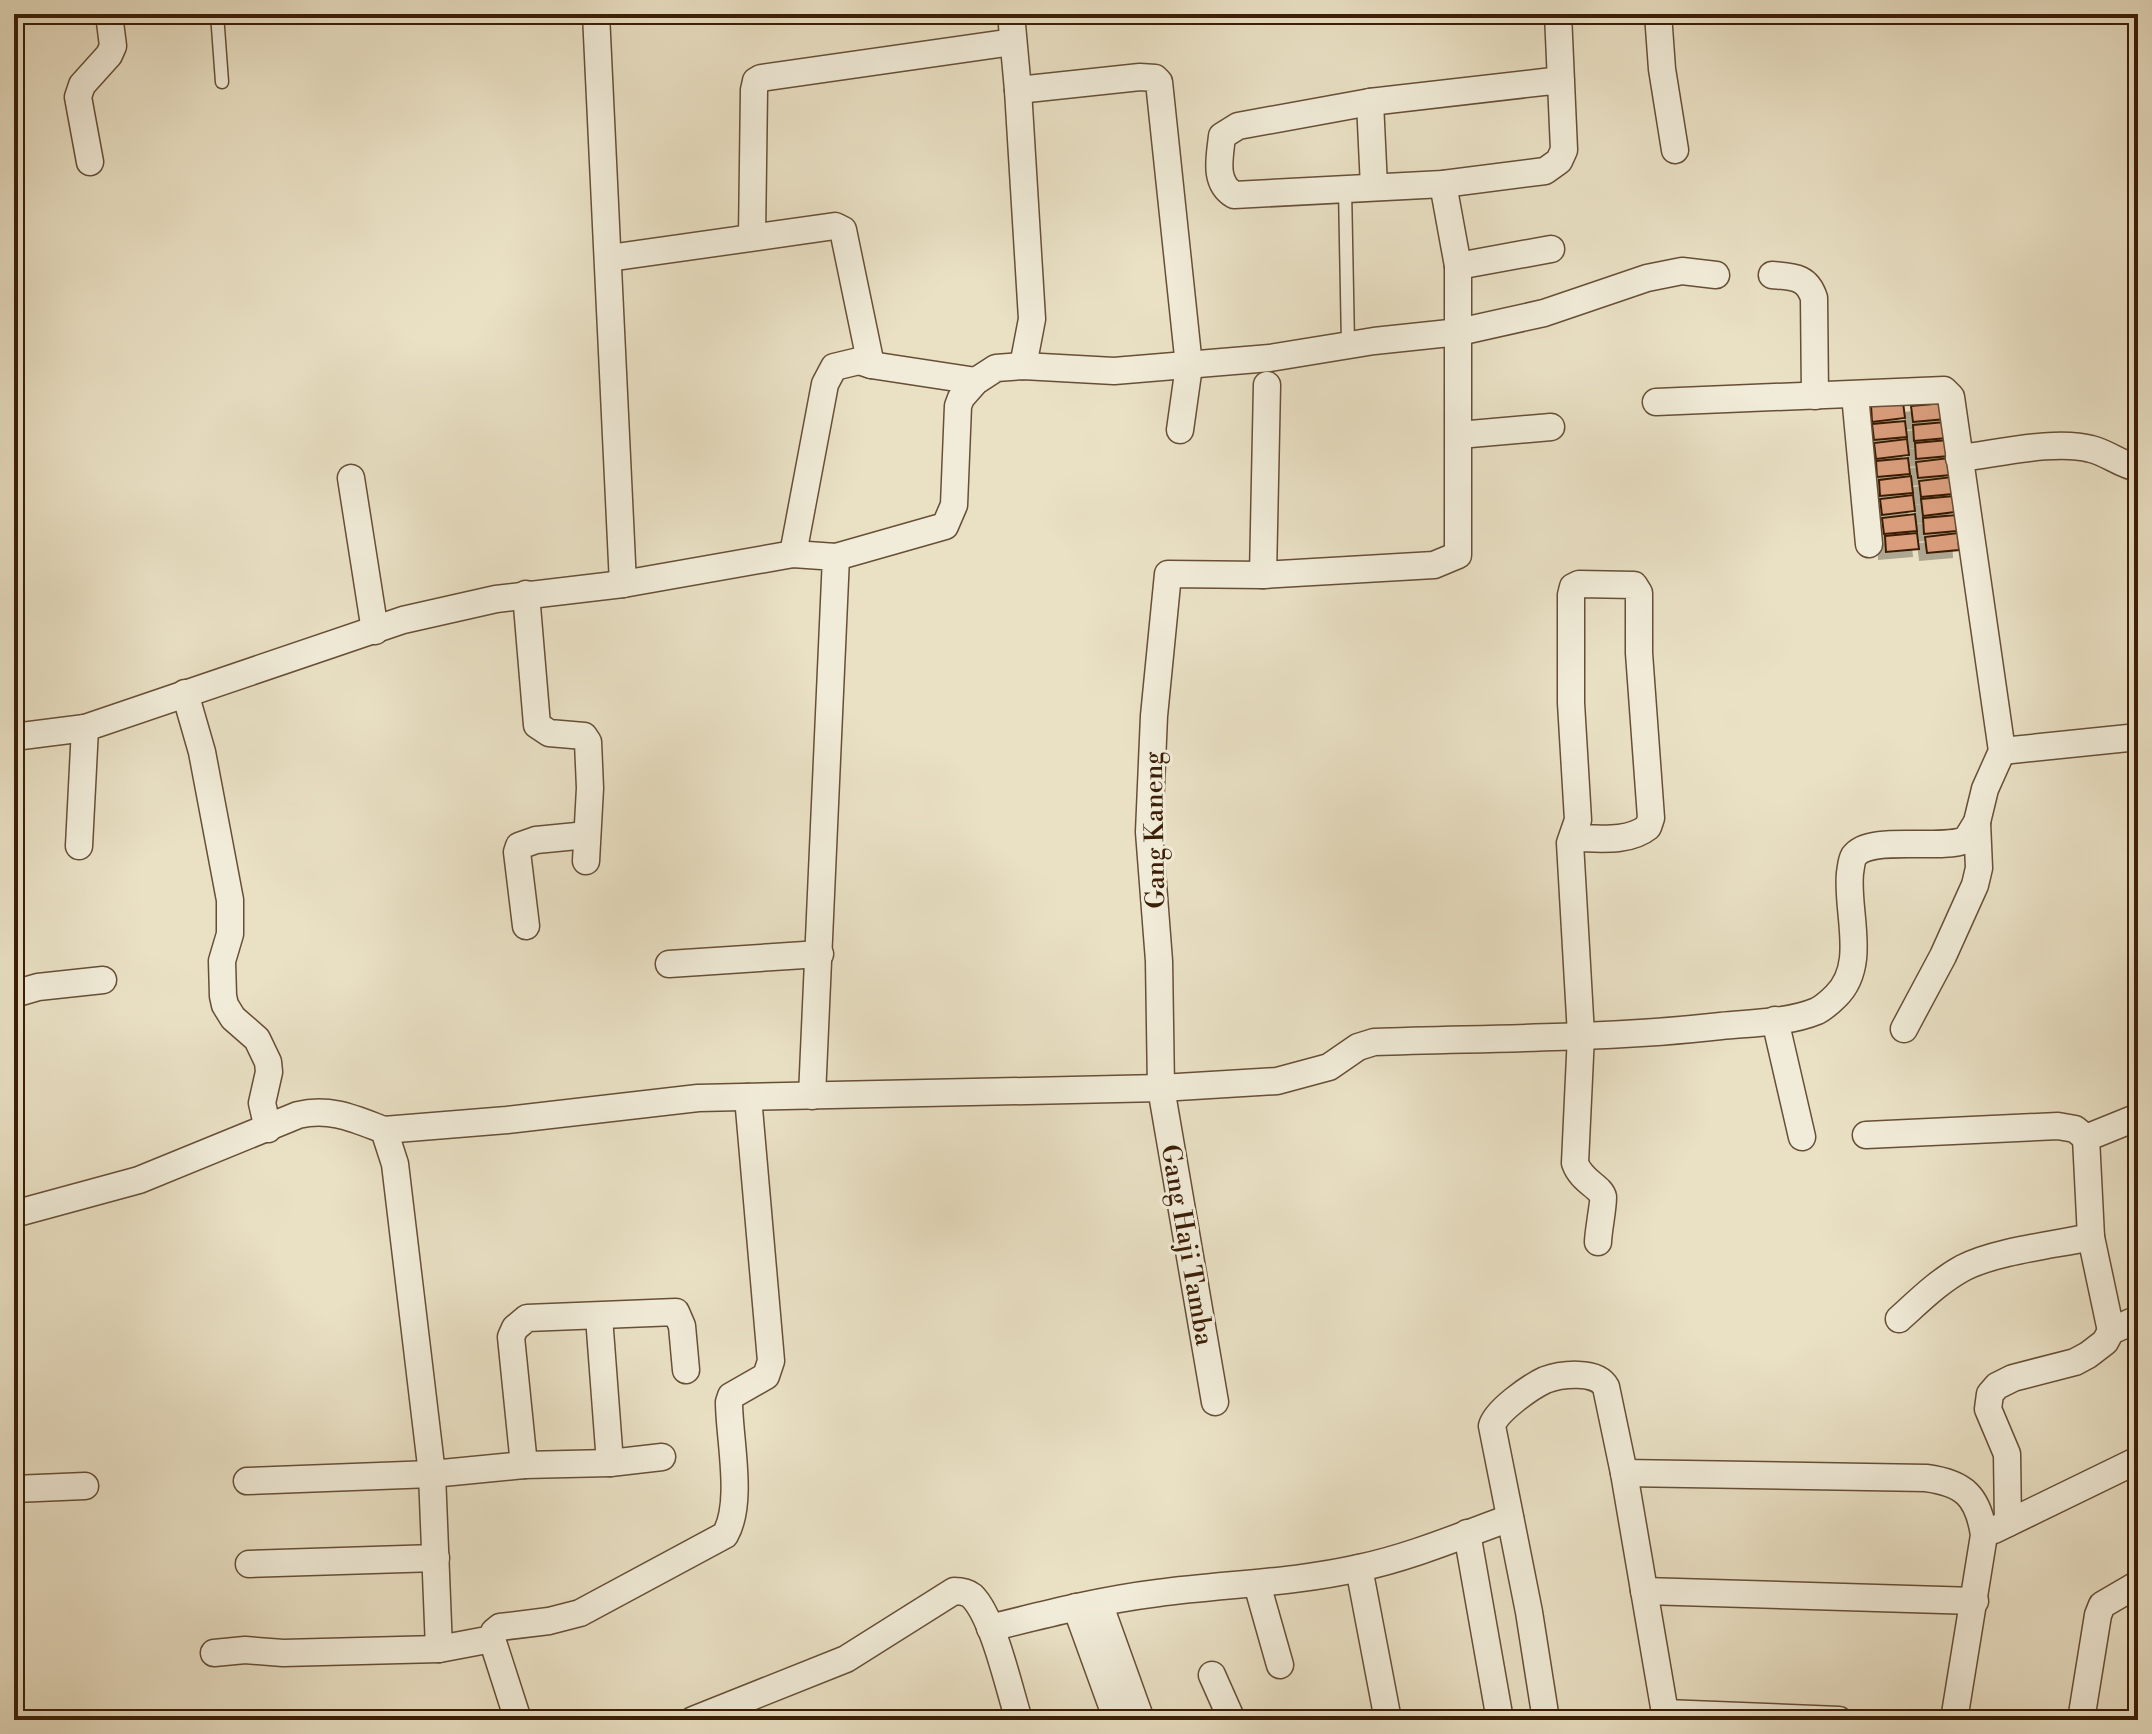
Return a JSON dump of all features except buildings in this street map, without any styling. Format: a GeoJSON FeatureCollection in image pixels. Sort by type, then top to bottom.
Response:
{"type":"FeatureCollection","features":[{"type":"Feature","properties":{"kind":"street"},"geometry":{"type":"LineString","coordinates":[[90,162],[78,97],[82,85],[109,55],[113,46],[109,14]]}},
{"type":"Feature","properties":{"kind":"street"},"geometry":{"type":"LineString","coordinates":[[596,14],[623,584]]}},
{"type":"Feature","properties":{"kind":"street"},"geometry":{"type":"LineString","coordinates":[[1011,14],[1032,319],[1023,366]]}},
{"type":"Feature","properties":{"kind":"street"},"geometry":{"type":"LineString","coordinates":[[1558,14],[1561,80],[1564,150],[1553,166],[1545,171],[1443,184],[1234,195],[1225,189],[1219,173],[1222,136],[1238,126],[1370,102],[1561,80]]}},
{"type":"Feature","properties":{"kind":"street"},"geometry":{"type":"LineString","coordinates":[[1658,14],[1662,69],[1675,150]]}},
{"type":"Feature","properties":{"kind":"street"},"geometry":{"type":"LineString","coordinates":[[752,237],[756,81],[1013,42]]}},
{"type":"Feature","properties":{"kind":"street"},"geometry":{"type":"LineString","coordinates":[[1018,90],[1140,77],[1155,78],[1159,82],[1189,366],[1180,430]]}},
{"type":"Feature","properties":{"kind":"street"},"geometry":{"type":"LineString","coordinates":[[1370,102],[1374,187]]}},
{"type":"Feature","properties":{"kind":"street"},"geometry":{"type":"LineString","coordinates":[[1267,385],[1263,575],[1434,565],[1458,555],[1458,266],[1443,184]]}},
{"type":"Feature","properties":{"kind":"street"},"geometry":{"type":"LineString","coordinates":[[609,258],[823,226],[843,230],[871,365]]}},
{"type":"Feature","properties":{"kind":"street"},"geometry":{"type":"LineString","coordinates":[[1458,266],[1551,249]]}},
{"type":"Feature","properties":{"kind":"street"},"geometry":{"type":"LineString","coordinates":[[14,737],[85,728],[403,620],[526,594],[623,584],[793,554],[836,557],[933,531],[945,526],[954,505],[958,406],[961,398],[976,381],[996,368],[1023,366],[1114,371],[1270,358],[1348,344],[1459,332],[1560,309],[1647,278],[1682,271],[1716,275]]}},
{"type":"Feature","properties":{"kind":"street"},"geometry":{"type":"LineString","coordinates":[[1772,275],[1797,277],[1812,290],[1815,396]]}},
{"type":"Feature","properties":{"kind":"street"},"geometry":{"type":"LineString","coordinates":[[793,554],[825,384],[834,367],[859,361],[976,381]]}},
{"type":"Feature","properties":{"kind":"street"},"geometry":{"type":"LineString","coordinates":[[1656,402],[1946,391],[1951,397],[2002,751],[1985,789],[1977,822],[1979,868],[1975,885],[1943,956],[1904,1029]]}},
{"type":"Feature","properties":{"kind":"street"},"geometry":{"type":"LineString","coordinates":[[1855,395],[1869,544]]}},
{"type":"Feature","properties":{"kind":"street"},"geometry":{"type":"LineString","coordinates":[[1459,435],[1551,427]]}},
{"type":"Feature","properties":{"kind":"street"},"geometry":{"type":"LineString","coordinates":[[1959,458],[2064,445],[2093,449],[2123,465],[2138,468]]}},
{"type":"Feature","properties":{"kind":"street"},"geometry":{"type":"LineString","coordinates":[[351,478],[375,631]]}},
{"type":"Feature","properties":{"kind":"street"},"geometry":{"type":"LineString","coordinates":[[812,1096],[836,557]]}},
{"type":"Feature","properties":{"kind":"street","name":"Gang Kaneng"},"geometry":{"type":"LineString","coordinates":[[1161,1088],[1159,961],[1149,832],[1154,716],[1168,574],[1263,575]]}},
{"type":"Feature","properties":{"kind":"street"},"geometry":{"type":"LineString","coordinates":[[1572,838],[1635,835],[1648,827],[1651,818],[1639,653],[1639,593],[1634,585],[1579,584],[1573,587],[1571,703],[1578,820],[1572,838],[1571,857],[1581,1035],[1575,1163],[1583,1179],[1602,1193],[1604,1199],[1598,1242]]}},
{"type":"Feature","properties":{"kind":"street"},"geometry":{"type":"LineString","coordinates":[[526,594],[537,725],[549,733],[584,736],[588,742],[587,848],[536,840],[519,846],[517,852],[526,926]]}},
{"type":"Feature","properties":{"kind":"street"},"geometry":{"type":"LineString","coordinates":[[185,693],[202,752],[230,900],[230,934],[222,961],[223,996],[233,1018],[257,1039],[268,1062],[269,1072],[262,1103],[268,1129]]}},
{"type":"Feature","properties":{"kind":"street"},"geometry":{"type":"LineString","coordinates":[[79,846],[85,728]]}},
{"type":"Feature","properties":{"kind":"street"},"geometry":{"type":"LineString","coordinates":[[2002,751],[2138,737]]}},
{"type":"Feature","properties":{"kind":"street"},"geometry":{"type":"LineString","coordinates":[[14,1214],[139,1180],[298,1115],[316,1111],[347,1116],[384,1130],[507,1120],[698,1098],[1161,1088],[1277,1081],[1329,1067],[1358,1047],[1374,1042],[1669,1032],[1775,1020],[1818,1010],[1846,985],[1854,959],[1849,886],[1852,859],[1856,853],[1875,845],[1957,843],[1966,840],[1977,822]]}},
{"type":"Feature","properties":{"kind":"street"},"geometry":{"type":"LineString","coordinates":[[669,964],[820,954]]}},
{"type":"Feature","properties":{"kind":"street"},"geometry":{"type":"LineString","coordinates":[[14,994],[38,987],[103,980]]}},
{"type":"Feature","properties":{"kind":"street"},"geometry":{"type":"LineString","coordinates":[[1775,1020],[1802,1137]]}},
{"type":"Feature","properties":{"kind":"street","name":"Gang Haji Tamba"},"geometry":{"type":"LineString","coordinates":[[1161,1088],[1215,1402]]}},
{"type":"Feature","properties":{"kind":"street"},"geometry":{"type":"LineString","coordinates":[[518,1720],[492,1639],[494,1632],[500,1627],[549,1621],[580,1613],[725,1535],[731,1526],[734,1503],[729,1402],[731,1396],[766,1376],[771,1361],[748,1097]]}},
{"type":"Feature","properties":{"kind":"street"},"geometry":{"type":"LineString","coordinates":[[2086,1138],[2138,1117]]}},
{"type":"Feature","properties":{"kind":"street"},"geometry":{"type":"LineString","coordinates":[[1866,1135],[2058,1126],[2075,1129],[2086,1138],[2091,1237],[2111,1331]]}},
{"type":"Feature","properties":{"kind":"street"},"geometry":{"type":"LineString","coordinates":[[384,1130],[395,1164],[432,1474],[439,1649]]}},
{"type":"Feature","properties":{"kind":"street"},"geometry":{"type":"LineString","coordinates":[[1899,1319],[1944,1280],[1965,1267],[1994,1257],[2091,1237]]}},
{"type":"Feature","properties":{"kind":"street"},"geometry":{"type":"LineString","coordinates":[[524,1465],[511,1337],[515,1328],[527,1318],[676,1312],[682,1326],[686,1370]]}},
{"type":"Feature","properties":{"kind":"street"},"geometry":{"type":"LineString","coordinates":[[599,1317],[610,1463]]}},
{"type":"Feature","properties":{"kind":"street"},"geometry":{"type":"LineString","coordinates":[[2008,1523],[2007,1454],[1988,1409],[1990,1394],[1997,1386],[2013,1378],[2088,1355],[2105,1342],[2111,1331],[2138,1319]]}},
{"type":"Feature","properties":{"kind":"street"},"geometry":{"type":"LineString","coordinates":[[1546,1720],[1529,1612],[1492,1426],[1502,1411],[1545,1381],[1577,1375],[1603,1381],[1624,1473],[1666,1716],[1839,1720]]}},
{"type":"Feature","properties":{"kind":"street"},"geometry":{"type":"LineString","coordinates":[[247,1481],[432,1474],[662,1457]]}},
{"type":"Feature","properties":{"kind":"street"},"geometry":{"type":"LineString","coordinates":[[1984,1535],[2138,1460]]}},
{"type":"Feature","properties":{"kind":"street"},"geometry":{"type":"LineString","coordinates":[[1624,1473],[1941,1480],[1953,1483],[1966,1492],[1980,1513],[1984,1535],[1954,1720]]}},
{"type":"Feature","properties":{"kind":"street"},"geometry":{"type":"LineString","coordinates":[[14,1489],[85,1486]]}},
{"type":"Feature","properties":{"kind":"street"},"geometry":{"type":"LineString","coordinates":[[981,1612],[1088,1605],[1359,1568],[1442,1544],[1510,1518]]}},
{"type":"Feature","properties":{"kind":"street"},"geometry":{"type":"LineString","coordinates":[[1467,1533],[1500,1720]]}},
{"type":"Feature","properties":{"kind":"street"},"geometry":{"type":"LineString","coordinates":[[249,1564],[436,1558]]}},
{"type":"Feature","properties":{"kind":"street"},"geometry":{"type":"LineString","coordinates":[[1359,1568],[1388,1720]]}},
{"type":"Feature","properties":{"kind":"street"},"geometry":{"type":"LineString","coordinates":[[1257,1584],[1280,1665]]}},
{"type":"Feature","properties":{"kind":"street"},"geometry":{"type":"LineString","coordinates":[[2081,1720],[2102,1605],[2138,1584]]}},
{"type":"Feature","properties":{"kind":"street"},"geometry":{"type":"LineString","coordinates":[[693,1720],[846,1659],[954,1591],[981,1612],[1019,1720]]}},
{"type":"Feature","properties":{"kind":"street"},"geometry":{"type":"LineString","coordinates":[[1644,1591],[1975,1601]]}},
{"type":"Feature","properties":{"kind":"street"},"geometry":{"type":"LineString","coordinates":[[1088,1605],[1117,1720]]}},
{"type":"Feature","properties":{"kind":"street"},"geometry":{"type":"LineString","coordinates":[[1088,1605],[1141,1720]]}},
{"type":"Feature","properties":{"kind":"street"},"geometry":{"type":"LineString","coordinates":[[214,1653],[245,1650],[283,1653],[439,1649],[492,1639]]}},
{"type":"Feature","properties":{"kind":"street"},"geometry":{"type":"LineString","coordinates":[[1212,1675],[1232,1720]]}},
{"type":"Feature","properties":{"kind":"lane"},"geometry":{"type":"LineString","coordinates":[[217,14],[222,82]]}},
{"type":"Feature","properties":{"kind":"lane"},"geometry":{"type":"LineString","coordinates":[[1345,189],[1348,344]]}}]}
